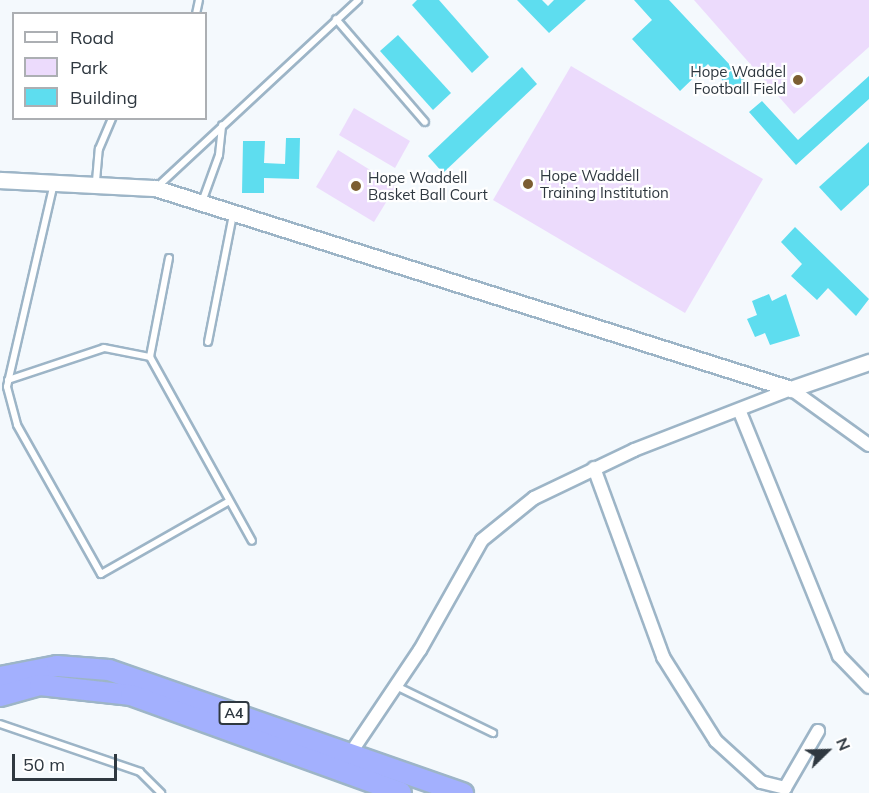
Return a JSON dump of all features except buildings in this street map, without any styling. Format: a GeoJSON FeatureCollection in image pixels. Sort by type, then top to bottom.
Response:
{"type":"FeatureCollection","features":[{"type":"Feature","properties":{"kind":"highway","name":"A4"},"geometry":{"type":"LineString","coordinates":[[0,677],[57,666],[109,670],[463,793]]}},
{"type":"Feature","properties":{"kind":"highway","name":"A4"},"geometry":{"type":"LineString","coordinates":[[0,696],[40,685],[112,691],[401,793]]}},
{"type":"Feature","properties":{"kind":"street"},"geometry":{"type":"LineString","coordinates":[[0,180],[96,181],[155,188],[234,211],[791,389],[869,445]]}},
{"type":"Feature","properties":{"kind":"street"},"geometry":{"type":"LineString","coordinates":[[338,771],[396,686],[482,540],[534,498],[594,468],[740,412],[791,389],[869,362]]}},
{"type":"Feature","properties":{"kind":"street"},"geometry":{"type":"LineString","coordinates":[[740,412],[839,656],[868,687]]}},
{"type":"Feature","properties":{"kind":"street"},"geometry":{"type":"LineString","coordinates":[[594,468],[663,657],[716,741],[761,782],[784,788],[818,731]]}},
{"type":"Feature","properties":{"kind":"lane"},"geometry":{"type":"LineString","coordinates":[[155,188],[358,0]]}},
{"type":"Feature","properties":{"kind":"lane"},"geometry":{"type":"LineString","coordinates":[[336,19],[425,122]]}},
{"type":"Feature","properties":{"kind":"lane"},"geometry":{"type":"LineString","coordinates":[[96,181],[99,149],[111,120]]}},
{"type":"Feature","properties":{"kind":"lane"},"geometry":{"type":"LineString","coordinates":[[202,202],[219,155],[222,125]]}},
{"type":"Feature","properties":{"kind":"lane"},"geometry":{"type":"LineString","coordinates":[[54,180],[8,380],[8,400],[17,425],[101,574],[228,502]]}},
{"type":"Feature","properties":{"kind":"lane"},"geometry":{"type":"LineString","coordinates":[[208,342],[234,211]]}},
{"type":"Feature","properties":{"kind":"lane"},"geometry":{"type":"LineString","coordinates":[[169,258],[150,357],[228,502],[252,541]]}},
{"type":"Feature","properties":{"kind":"lane"},"geometry":{"type":"LineString","coordinates":[[8,380],[104,348],[150,357]]}},
{"type":"Feature","properties":{"kind":"lane"},"geometry":{"type":"LineString","coordinates":[[396,686],[493,733]]}},
{"type":"Feature","properties":{"kind":"lane"},"geometry":{"type":"LineString","coordinates":[[0,724],[140,772],[161,793]]}},
{"type":"Feature","properties":{"kind":"green space","name":"Hope Waddel Football Field"},"geometry":{"type":"Polygon","coordinates":[[[694,0],[869,0],[869,47],[794,114],[694,0]]]}},
{"type":"Feature","properties":{"kind":"green space"},"geometry":{"type":"Polygon","coordinates":[[[571,66],[763,179],[685,313],[493,200],[571,66]]]}},
{"type":"Feature","properties":{"kind":"green space"},"geometry":{"type":"Polygon","coordinates":[[[354,108],[410,141],[395,168],[339,135],[354,108]]]}},
{"type":"Feature","properties":{"kind":"green space","name":"Hope Waddell Basket Ball Court"},"geometry":{"type":"Polygon","coordinates":[[[338,150],[396,186],[374,222],[316,187],[338,150]]]}},
{"type":"Feature","properties":{"kind":"place","name":"Hope Waddel Football Field"},"geometry":{"type":"Point","coordinates":[798,80]}},
{"type":"Feature","properties":{"kind":"place","name":"Hope Waddell Training Institution"},"geometry":{"type":"Point","coordinates":[528,184]}},
{"type":"Feature","properties":{"kind":"place","name":"Hope Waddell Basket Ball Court"},"geometry":{"type":"Point","coordinates":[356,186]}}]}
